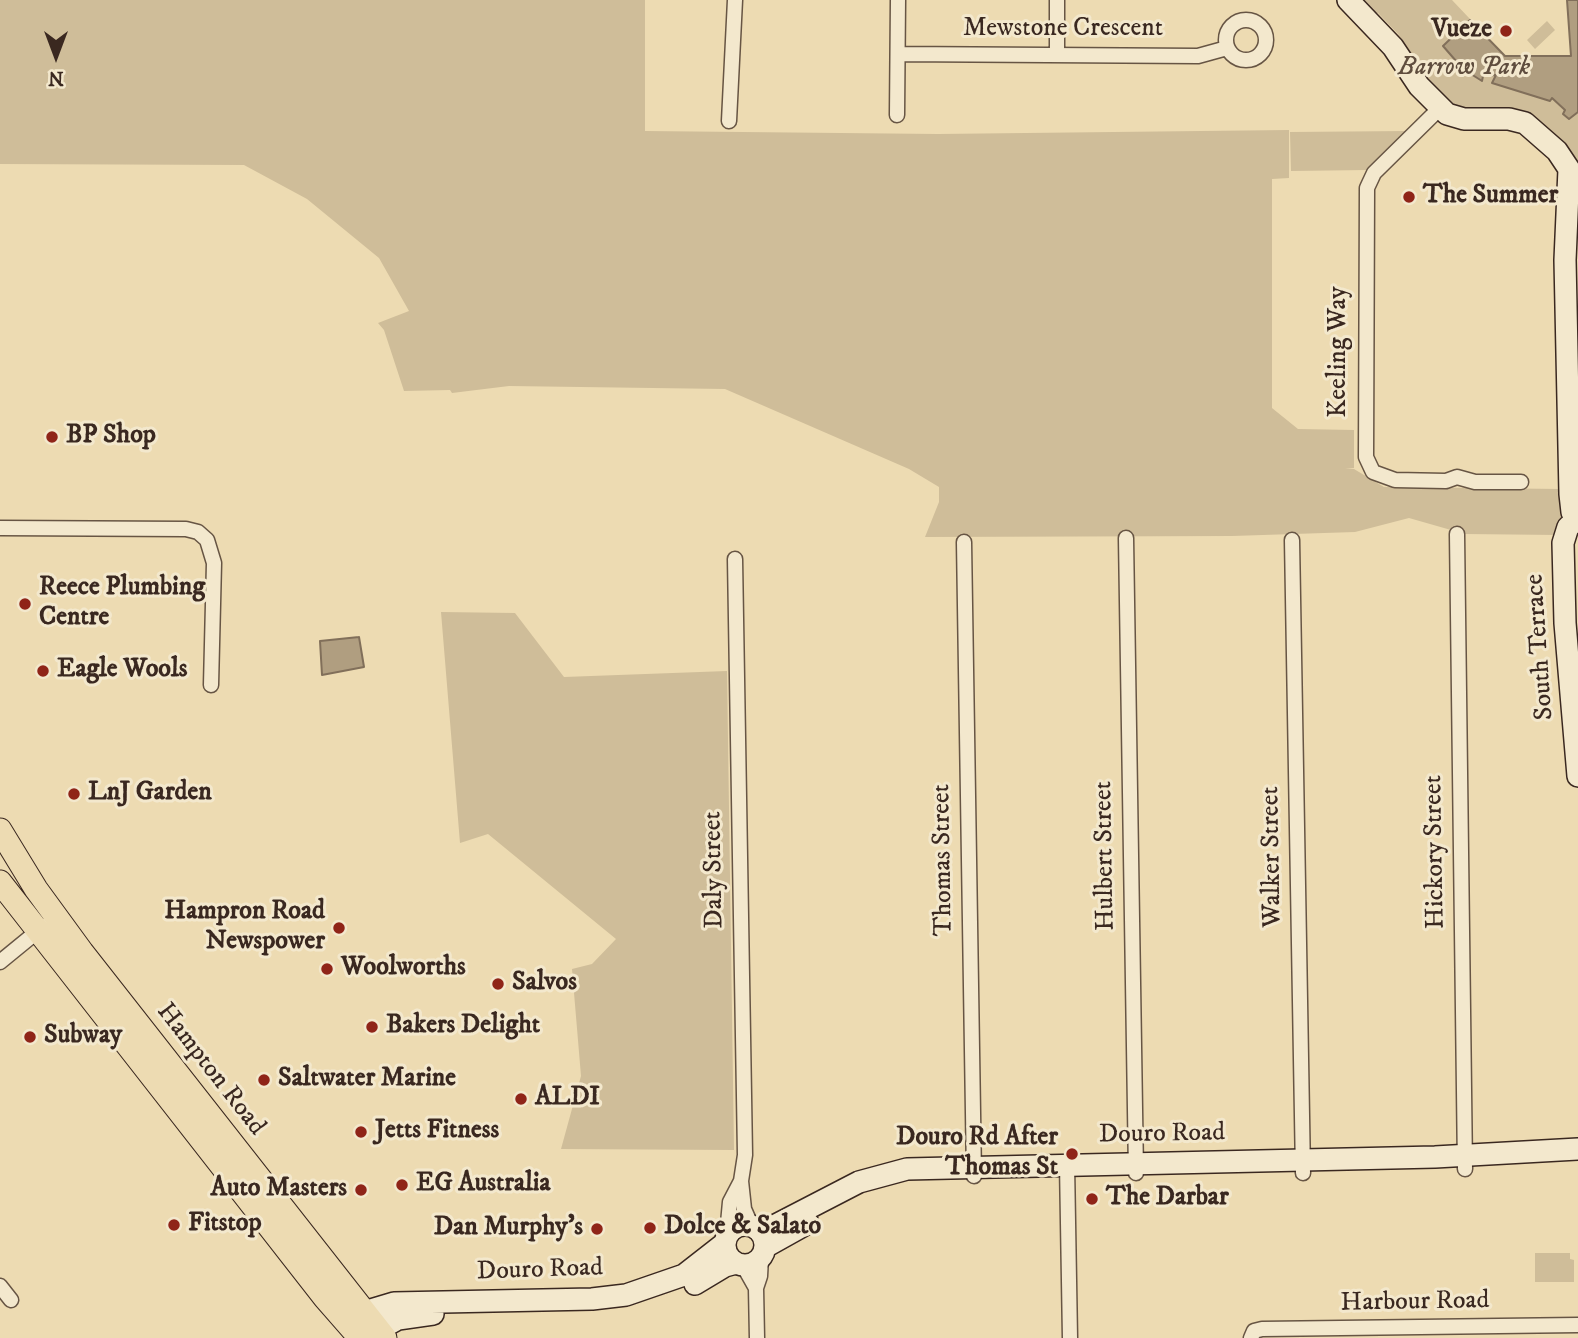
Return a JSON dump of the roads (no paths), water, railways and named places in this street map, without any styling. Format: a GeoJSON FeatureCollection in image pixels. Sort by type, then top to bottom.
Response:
{"type":"FeatureCollection","features":[{"type":"Feature","properties":{"kind":"main road","name":"Hampton Road"},"geometry":{"type":"LineString","coordinates":[[0,830],[47,924],[325,1298],[366,1329]]}},
{"type":"Feature","properties":{"kind":"main road","name":"Hampton Road"},"geometry":{"type":"LineString","coordinates":[[0,882],[47,924]]}},
{"type":"Feature","properties":{"kind":"street"},"geometry":{"type":"LineString","coordinates":[[729,121],[735,0]]}},
{"type":"Feature","properties":{"kind":"street"},"geometry":{"type":"LineString","coordinates":[[897,115],[898,0]]}},
{"type":"Feature","properties":{"kind":"street"},"geometry":{"type":"LineString","coordinates":[[1056,0],[1057,54]]}},
{"type":"Feature","properties":{"kind":"street"},"geometry":{"type":"LineString","coordinates":[[1348,0],[1394,47],[1419,86],[1440,108],[1457,118],[1525,122],[1557,151],[1569,169],[1565,260],[1575,485],[1572,512],[1578,523]]}},
{"type":"Feature","properties":{"kind":"street","name":"Mewstone Crescent"},"geometry":{"type":"LineString","coordinates":[[898,54],[1198,56],[1227,48]]}},
{"type":"Feature","properties":{"kind":"street","name":"Keeling Way"},"geometry":{"type":"LineString","coordinates":[[1440,108],[1374,173],[1367,188],[1366,457],[1373,472],[1395,480],[1446,481],[1457,477],[1475,482],[1521,482]]}},
{"type":"Feature","properties":{"kind":"street","name":"South Terrace"},"geometry":{"type":"LineString","coordinates":[[1578,523],[1573,551],[1578,597]]}},
{"type":"Feature","properties":{"kind":"street","name":"South Terrace"},"geometry":{"type":"LineString","coordinates":[[1578,523],[1568,527],[1563,543],[1565,623],[1578,776]]}},
{"type":"Feature","properties":{"kind":"street"},"geometry":{"type":"LineString","coordinates":[[0,528],[186,529],[198,533],[207,540],[214,563],[211,685]]}},
{"type":"Feature","properties":{"kind":"street","name":"Hickory Street"},"geometry":{"type":"LineString","coordinates":[[1457,534],[1465,1163]]}},
{"type":"Feature","properties":{"kind":"street","name":"Hulbert Street"},"geometry":{"type":"LineString","coordinates":[[1126,538],[1136,1168]]}},
{"type":"Feature","properties":{"kind":"street","name":"Walker Street"},"geometry":{"type":"LineString","coordinates":[[1292,540],[1303,1166]]}},
{"type":"Feature","properties":{"kind":"street","name":"Thomas Street"},"geometry":{"type":"LineString","coordinates":[[964,542],[974,1172]]}},
{"type":"Feature","properties":{"kind":"street","name":"Daly Street"},"geometry":{"type":"LineString","coordinates":[[735,559],[745,1146],[741,1181],[744,1209],[760,1276],[756,1288],[757,1338]]}},
{"type":"Feature","properties":{"kind":"street"},"geometry":{"type":"LineString","coordinates":[[0,962],[47,924]]}},
{"type":"Feature","properties":{"kind":"street","name":"Douro Road"},"geometry":{"type":"LineString","coordinates":[[1465,1163],[1578,1149]]}},
{"type":"Feature","properties":{"kind":"street","name":"Douro Road"},"geometry":{"type":"LineString","coordinates":[[366,1329],[422,1314],[590,1313],[626,1309],[672,1295],[753,1248],[772,1227],[859,1182],[906,1169],[974,1172],[1465,1163],[1578,1165]]}},
{"type":"Feature","properties":{"kind":"street"},"geometry":{"type":"LineString","coordinates":[[1067,1170],[1070,1338]]}},
{"type":"Feature","properties":{"kind":"street","name":"Daly Street"},"geometry":{"type":"LineString","coordinates":[[726,1239],[730,1202],[741,1181]]}},
{"type":"Feature","properties":{"kind":"street","name":"Douro Road"},"geometry":{"type":"LineString","coordinates":[[366,1329],[409,1302],[593,1299],[626,1295],[684,1275],[738,1226],[753,1248]]}},
{"type":"Feature","properties":{"kind":"street"},"geometry":{"type":"LineString","coordinates":[[726,1239],[727,1255],[753,1248]]}},
{"type":"Feature","properties":{"kind":"street"},"geometry":{"type":"LineString","coordinates":[[0,1286],[11,1300]]}},
{"type":"Feature","properties":{"kind":"street","name":"Harbour Road"},"geometry":{"type":"LineString","coordinates":[[1252,1335],[1578,1325]]}},
{"type":"Feature","properties":{"kind":"place","name":"Vueze"},"geometry":{"type":"Point","coordinates":[1506,31]}},
{"type":"Feature","properties":{"kind":"place","name":"The Summer"},"geometry":{"type":"Point","coordinates":[1409,197]}},
{"type":"Feature","properties":{"kind":"place","name":"BP Shop"},"geometry":{"type":"Point","coordinates":[52,437]}},
{"type":"Feature","properties":{"kind":"place","name":"Reece Plumbing Centre"},"geometry":{"type":"Point","coordinates":[25,604]}},
{"type":"Feature","properties":{"kind":"place","name":"Eagle Wools"},"geometry":{"type":"Point","coordinates":[43,671]}},
{"type":"Feature","properties":{"kind":"place","name":"LnJ Garden"},"geometry":{"type":"Point","coordinates":[74,794]}},
{"type":"Feature","properties":{"kind":"place","name":"Hampron Road Newspower"},"geometry":{"type":"Point","coordinates":[339,928]}},
{"type":"Feature","properties":{"kind":"place","name":"Woolworths"},"geometry":{"type":"Point","coordinates":[327,969]}},
{"type":"Feature","properties":{"kind":"place","name":"Salvos"},"geometry":{"type":"Point","coordinates":[498,984]}},
{"type":"Feature","properties":{"kind":"place","name":"Bakers Delight"},"geometry":{"type":"Point","coordinates":[372,1027]}},
{"type":"Feature","properties":{"kind":"place","name":"Subway"},"geometry":{"type":"Point","coordinates":[30,1037]}},
{"type":"Feature","properties":{"kind":"place","name":"Saltwater Marine"},"geometry":{"type":"Point","coordinates":[264,1080]}},
{"type":"Feature","properties":{"kind":"place","name":"ALDI"},"geometry":{"type":"Point","coordinates":[521,1099]}},
{"type":"Feature","properties":{"kind":"place","name":"Jetts Fitness"},"geometry":{"type":"Point","coordinates":[361,1132]}},
{"type":"Feature","properties":{"kind":"place","name":"Douro Rd After Thomas St"},"geometry":{"type":"Point","coordinates":[1072,1154]}},
{"type":"Feature","properties":{"kind":"place","name":"EG Australia"},"geometry":{"type":"Point","coordinates":[402,1185]}},
{"type":"Feature","properties":{"kind":"place","name":"Auto Masters"},"geometry":{"type":"Point","coordinates":[361,1190]}},
{"type":"Feature","properties":{"kind":"place","name":"The Darbar"},"geometry":{"type":"Point","coordinates":[1092,1199]}},
{"type":"Feature","properties":{"kind":"place","name":"Fitstop"},"geometry":{"type":"Point","coordinates":[174,1225]}},
{"type":"Feature","properties":{"kind":"place","name":"Dolce & Salato"},"geometry":{"type":"Point","coordinates":[650,1228]}},
{"type":"Feature","properties":{"kind":"place","name":"Dan Murphy's"},"geometry":{"type":"Point","coordinates":[597,1229]}},
{"type":"Feature","properties":{"kind":"park label","name":"Barrow Park"},"geometry":{"type":"Point","coordinates":[1464,69]}}]}
